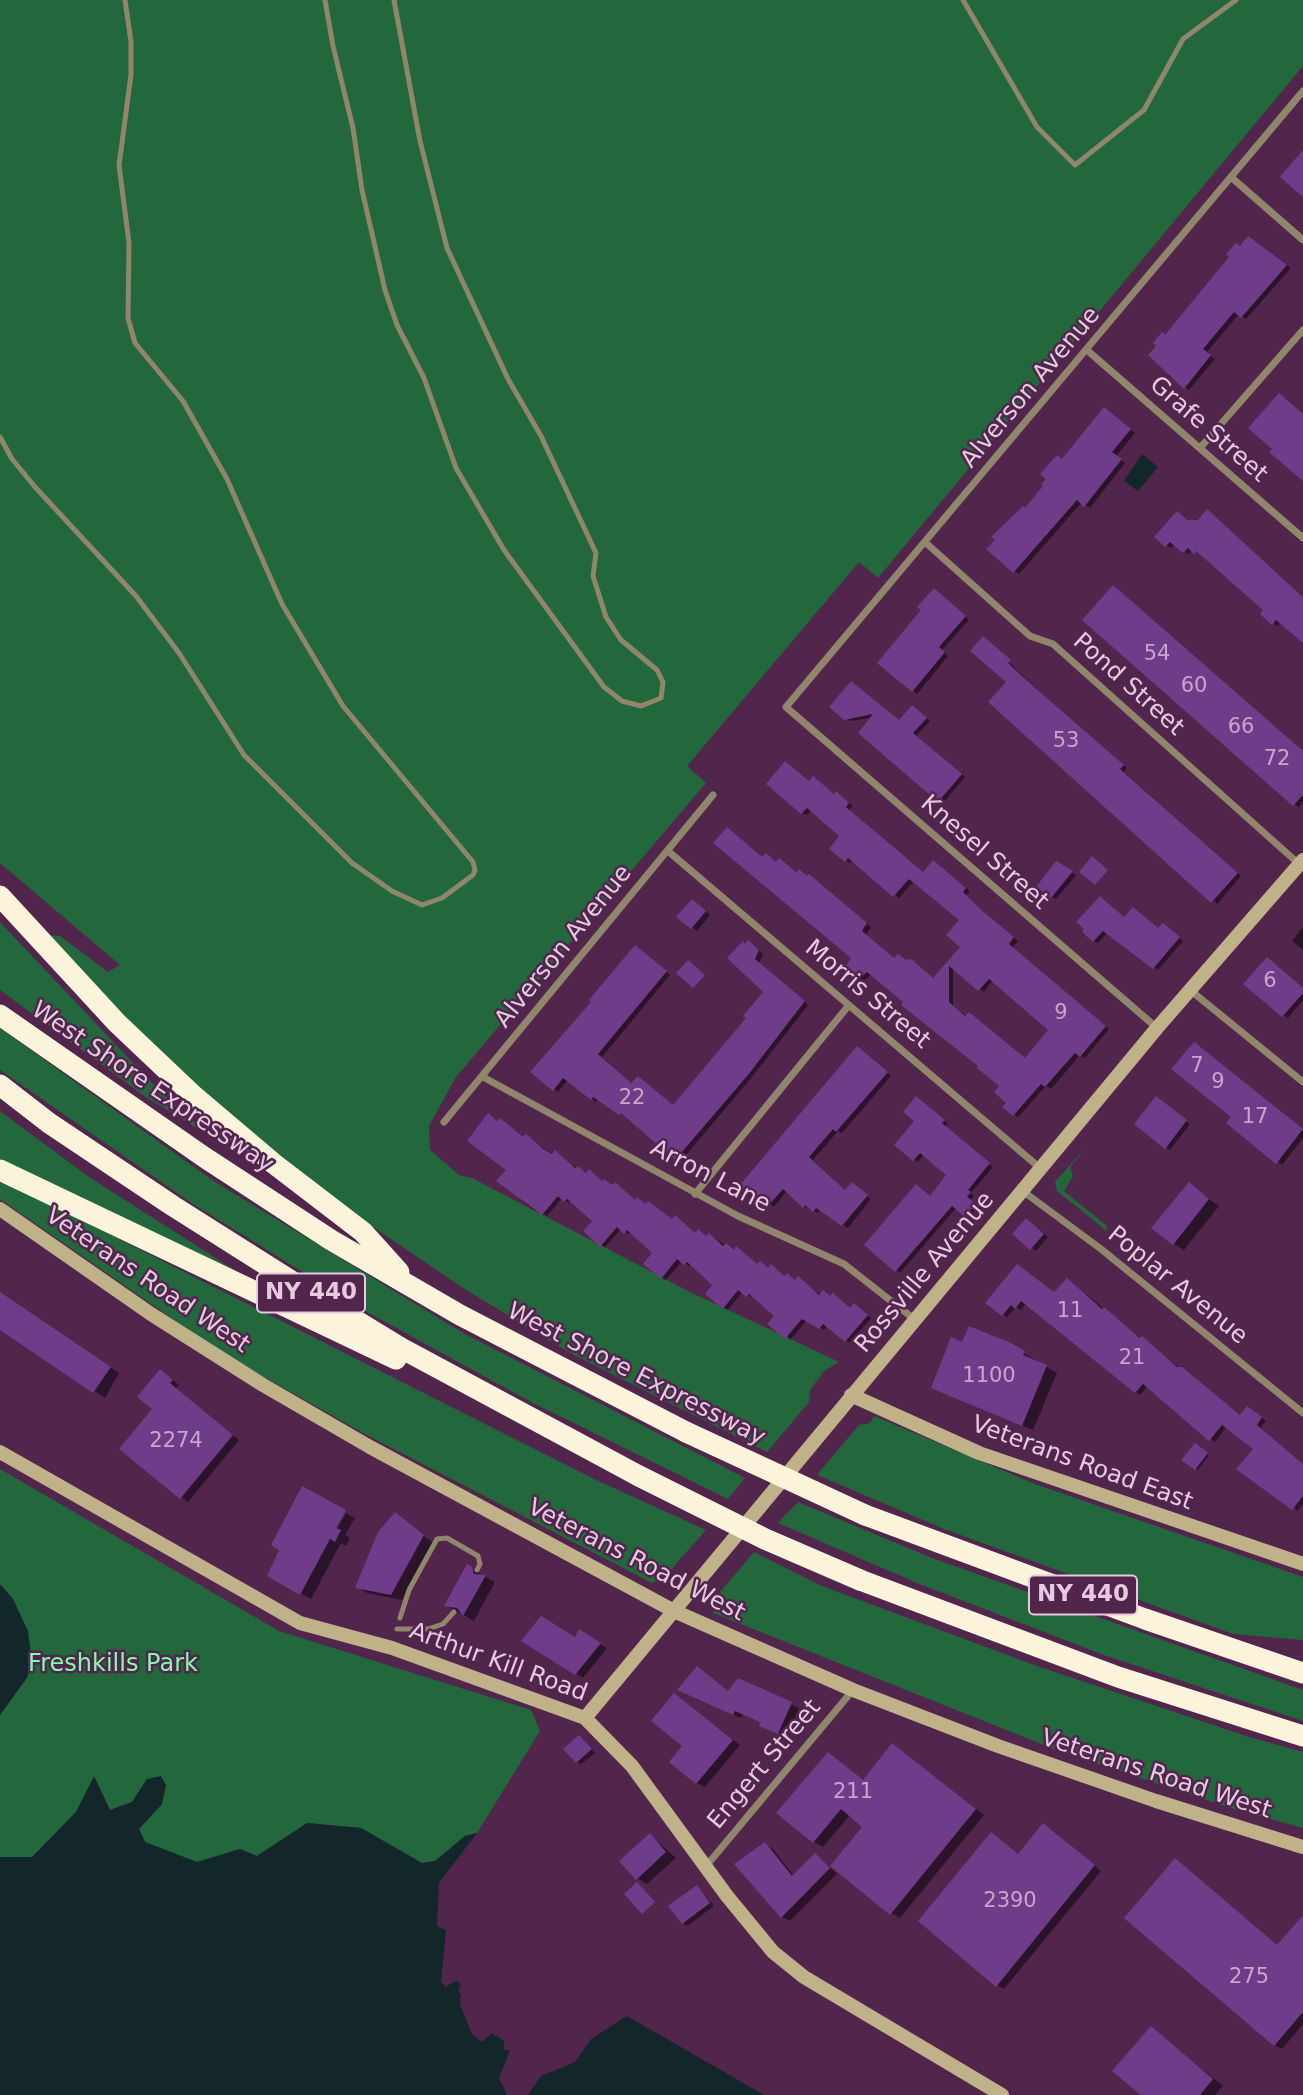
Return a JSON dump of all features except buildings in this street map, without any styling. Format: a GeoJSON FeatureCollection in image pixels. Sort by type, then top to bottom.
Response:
{"type":"FeatureCollection","features":[{"type":"Feature","properties":{"kind":"highway"},"geometry":{"type":"LineString","coordinates":[[0,896],[117,1023],[194,1096],[273,1163],[363,1232],[411,1287]]}},
{"type":"Feature","properties":{"kind":"highway","name":"West Shore Expressway"},"geometry":{"type":"LineString","coordinates":[[0,1015],[204,1157],[331,1240],[411,1287],[686,1432],[865,1515],[1298,1671]]}},
{"type":"Feature","properties":{"kind":"highway","name":"NY 440"},"geometry":{"type":"LineString","coordinates":[[0,1085],[128,1176],[301,1287],[401,1348],[639,1476],[765,1539],[860,1580],[1118,1676],[1303,1737]]}},
{"type":"Feature","properties":{"kind":"highway"},"geometry":{"type":"LineString","coordinates":[[0,1170],[639,1476]]}},
{"type":"Feature","properties":{"kind":"street","name":"Alverson Avenue"},"geometry":{"type":"LineString","coordinates":[[786,707],[1303,92]]}},
{"type":"Feature","properties":{"kind":"street"},"geometry":{"type":"LineString","coordinates":[[1231,177],[1303,240]]}},
{"type":"Feature","properties":{"kind":"street"},"geometry":{"type":"LineString","coordinates":[[1200,448],[1303,330]]}},
{"type":"Feature","properties":{"kind":"street","name":"Grafe Street"},"geometry":{"type":"LineString","coordinates":[[1088,351],[1303,538]]}},
{"type":"Feature","properties":{"kind":"street","name":"Pond Street"},"geometry":{"type":"LineString","coordinates":[[926,543],[1030,636],[1052,644],[1300,867]]}},
{"type":"Feature","properties":{"kind":"street","name":"Knesel Street"},"geometry":{"type":"LineString","coordinates":[[786,707],[1157,1028]]}},
{"type":"Feature","properties":{"kind":"street","name":"Alverson Avenue"},"geometry":{"type":"LineString","coordinates":[[444,1122],[713,795]]}},
{"type":"Feature","properties":{"kind":"street","name":"Morris Street"},"geometry":{"type":"LineString","coordinates":[[668,851],[1041,1169]]}},
{"type":"Feature","properties":{"kind":"street","name":"Rossville Avenue"},"geometry":{"type":"LineString","coordinates":[[584,1718],[851,1395],[1024,1192],[1157,1028],[1300,867]]}},
{"type":"Feature","properties":{"kind":"street"},"geometry":{"type":"LineString","coordinates":[[1190,990],[1303,1082]]}},
{"type":"Feature","properties":{"kind":"street"},"geometry":{"type":"LineString","coordinates":[[695,1194],[849,1005]]}},
{"type":"Feature","properties":{"kind":"street","name":"Arron Lane"},"geometry":{"type":"LineString","coordinates":[[482,1077],[695,1194],[845,1264],[914,1320]]}},
{"type":"Feature","properties":{"kind":"street","name":"Poplar Avenue"},"geometry":{"type":"LineString","coordinates":[[1024,1192],[1101,1249],[1303,1413]]}},
{"type":"Feature","properties":{"kind":"street","name":"Veterans Road West"},"geometry":{"type":"LineString","coordinates":[[0,1209],[151,1314],[262,1385],[378,1452],[674,1611],[853,1690],[998,1746],[1156,1801],[1303,1846]]}},
{"type":"Feature","properties":{"kind":"street","name":"Veterans Road East"},"geometry":{"type":"LineString","coordinates":[[851,1395],[979,1453],[1303,1564]]}},
{"type":"Feature","properties":{"kind":"street","name":"Arthur Kill Road"},"geometry":{"type":"LineString","coordinates":[[0,1452],[300,1623],[391,1648],[584,1718],[632,1766],[750,1925],[787,1965],[1002,2095]]}},
{"type":"Feature","properties":{"kind":"street","name":"Engert Street"},"geometry":{"type":"LineString","coordinates":[[707,1865],[853,1690]]}},
{"type":"Feature","properties":{"kind":"lane"},"geometry":{"type":"LineString","coordinates":[[0,437],[12,459],[35,487],[136,596],[179,653],[244,755],[352,863],[392,891],[422,905],[442,898],[473,875],[473,862],[343,706],[282,604],[232,490],[183,401],[135,343],[128,318],[130,243],[120,164],[131,75],[131,42],[125,0]]}},
{"type":"Feature","properties":{"kind":"lane"},"geometry":{"type":"LineString","coordinates":[[325,0],[332,46],[353,128],[362,190],[385,290],[397,325],[424,378],[456,468],[504,550],[604,687],[622,701],[641,706],[661,698],[663,682],[657,670],[621,640],[606,617],[593,576],[596,553],[541,436],[508,379],[447,248],[420,141],[394,0]]}},
{"type":"Feature","properties":{"kind":"lane"},"geometry":{"type":"LineString","coordinates":[[963,0],[1037,127],[1075,164],[1144,110],[1183,39],[1236,0]]}},
{"type":"Feature","properties":{"kind":"lane"},"geometry":{"type":"LineString","coordinates":[[400,1618],[409,1590],[438,1539],[447,1538],[478,1556],[480,1564],[477,1570]]}},
{"type":"Feature","properties":{"kind":"lane"},"geometry":{"type":"LineString","coordinates":[[397,1629],[428,1629],[443,1624],[454,1612]]}},
{"type":"Feature","properties":{"kind":"green space"},"geometry":{"type":"Polygon","coordinates":[[[0,0],[1303,0],[1303,66],[878,578],[859,562],[687,766],[706,783],[456,1077],[429,1126],[430,1150],[459,1175],[472,1178],[692,1293],[839,1362],[824,1371],[810,1390],[809,1402],[767,1452],[572,1354],[463,1288],[341,1205],[218,1107],[115,1011],[42,935],[60,936],[108,972],[120,965],[0,863],[0,0]]]}},
{"type":"Feature","properties":{"kind":"green space"},"geometry":{"type":"Polygon","coordinates":[[[0,922],[152,1083],[207,1134],[147,1098],[0,990],[0,922]]]}},
{"type":"Feature","properties":{"kind":"green space"},"geometry":{"type":"Polygon","coordinates":[[[0,1028],[212,1180],[463,1333],[745,1478],[728,1499],[531,1402],[369,1313],[193,1204],[0,1070],[0,1028]]]}},
{"type":"Feature","properties":{"kind":"green space"},"geometry":{"type":"Polygon","coordinates":[[[0,1111],[89,1177],[267,1291],[0,1159],[0,1111]]]}},
{"type":"Feature","properties":{"kind":"green space"},"geometry":{"type":"Polygon","coordinates":[[[1088,1145],[1070,1167],[1073,1176],[1064,1191],[1107,1226],[1107,1231],[1057,1191],[1055,1182],[1088,1145]]]}},
{"type":"Feature","properties":{"kind":"green space"},"geometry":{"type":"Polygon","coordinates":[[[0,1179],[594,1479],[706,1530],[666,1575],[652,1583],[363,1433],[222,1353],[0,1199],[0,1179]]]}},
{"type":"Feature","properties":{"kind":"green space"},"geometry":{"type":"Polygon","coordinates":[[[874,1416],[1035,1484],[1303,1577],[1303,1640],[1233,1634],[944,1529],[817,1475],[859,1425],[870,1423],[874,1416]]]}},
{"type":"Feature","properties":{"kind":"green space","name":"Freshkills Park"},"geometry":{"type":"Polygon","coordinates":[[[0,1469],[279,1631],[531,1710],[540,1731],[477,1833],[465,1836],[435,1861],[422,1863],[361,1828],[308,1823],[257,1856],[240,1849],[197,1862],[144,1842],[139,1829],[162,1804],[147,1779],[132,1802],[110,1810],[94,1777],[76,1812],[32,1858],[0,1857],[0,1469]]]}},
{"type":"Feature","properties":{"kind":"green space"},"geometry":{"type":"Polygon","coordinates":[[[798,1502],[932,1558],[1303,1690],[1303,1721],[1101,1654],[917,1583],[778,1523],[798,1502]]]}},
{"type":"Feature","properties":{"kind":"green space"},"geometry":{"type":"Polygon","coordinates":[[[754,1552],[822,1586],[1037,1666],[1249,1737],[1303,1752],[1303,1828],[1237,1810],[1059,1751],[713,1613],[715,1598],[754,1552]]]}},
{"type":"Feature","properties":{"kind":"shaded area"},"geometry":{"type":"Polygon","coordinates":[[[1142,454],[1158,467],[1138,491],[1124,481],[1142,454]]]}},
{"type":"Feature","properties":{"kind":"shaded area"},"geometry":{"type":"Polygon","coordinates":[[[0,1584],[13,1599],[28,1631],[32,1662],[27,1678],[0,1715],[0,1584]]]}},
{"type":"Feature","properties":{"kind":"shaded area"},"geometry":{"type":"Polygon","coordinates":[[[94,1776],[110,1810],[132,1802],[147,1779],[161,1776],[166,1785],[162,1804],[139,1829],[145,1842],[197,1862],[240,1849],[257,1856],[307,1823],[361,1828],[422,1863],[435,1861],[465,1836],[477,1833],[439,1883],[437,1926],[446,1930],[441,1981],[445,1987],[456,1981],[461,1984],[458,1990],[461,1995],[460,2004],[472,2034],[482,2042],[492,2033],[504,2041],[504,2049],[510,2051],[499,2078],[507,2095],[0,2095],[0,1857],[32,1857],[76,1812],[94,1776]]]}},
{"type":"Feature","properties":{"kind":"shaded area"},"geometry":{"type":"Polygon","coordinates":[[[627,2016],[764,2095],[528,2095],[541,2076],[575,2062],[591,2039],[627,2016]]]}}]}
